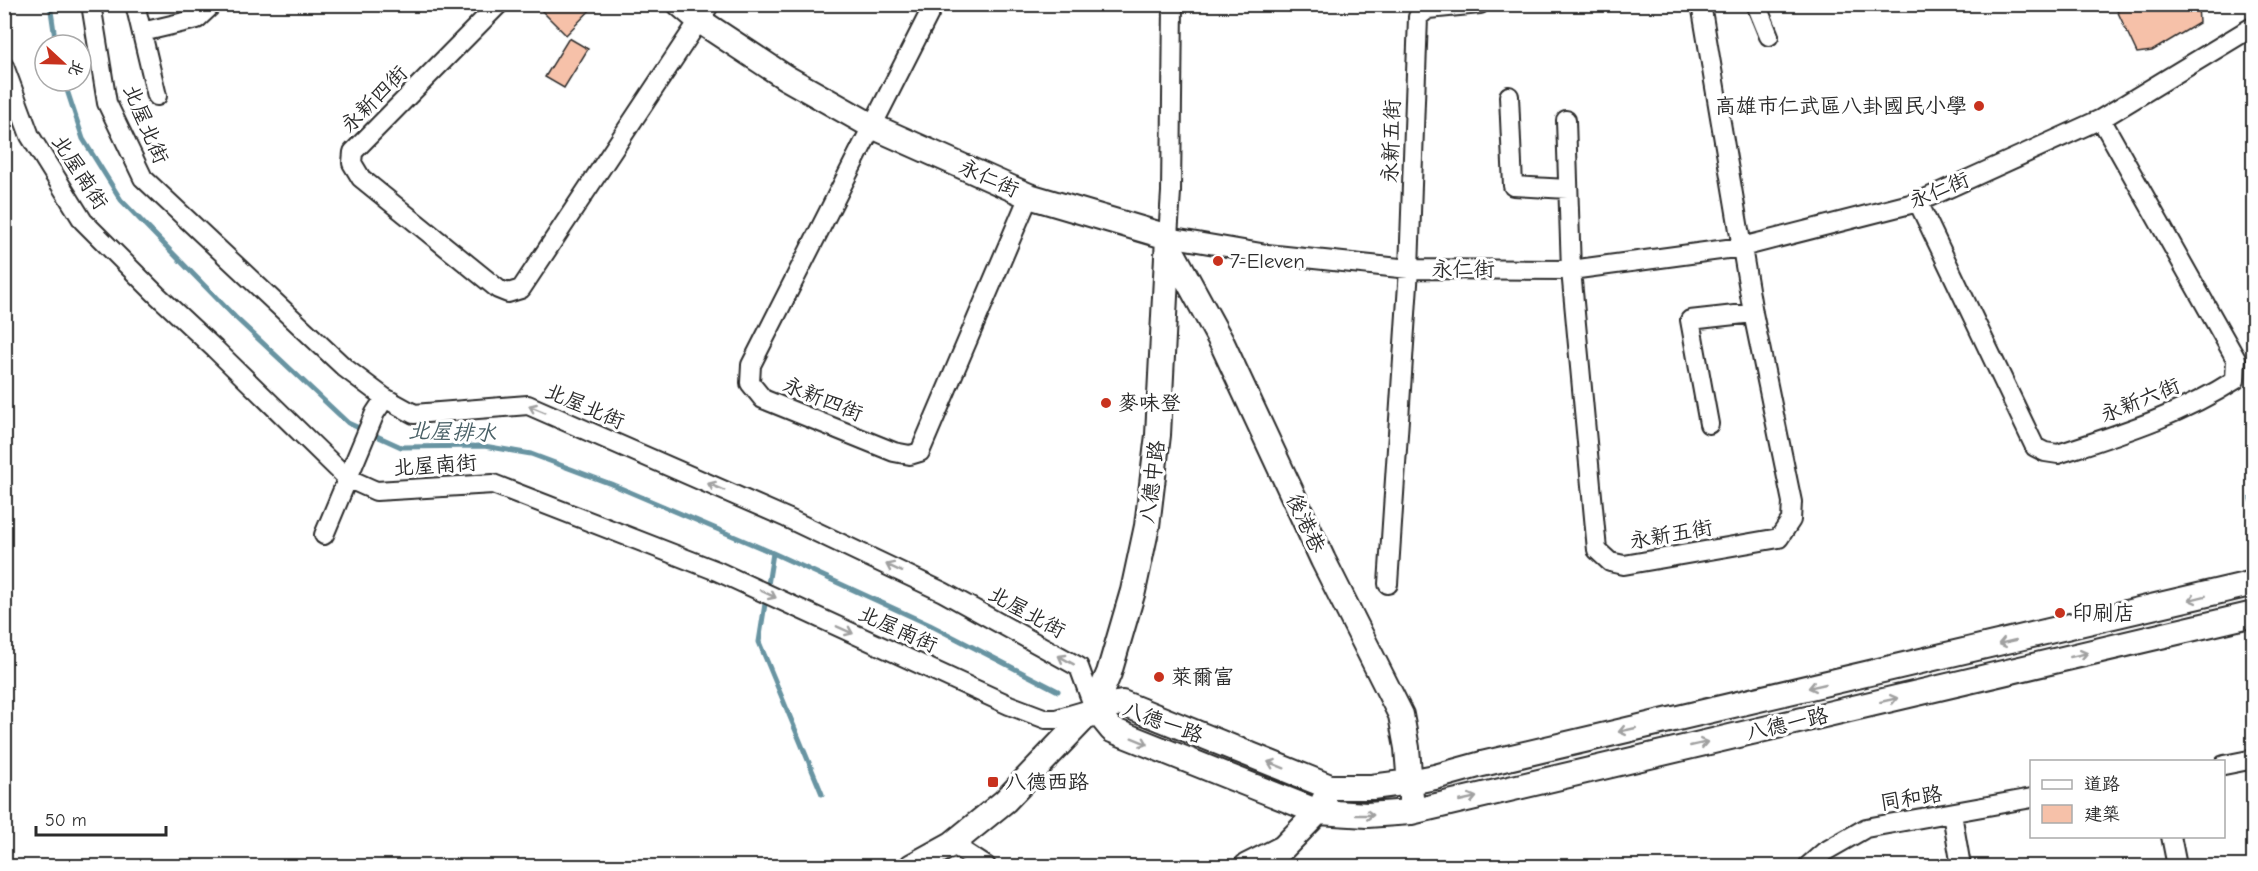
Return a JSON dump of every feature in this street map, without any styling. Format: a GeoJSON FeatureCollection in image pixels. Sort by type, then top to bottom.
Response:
{"type":"FeatureCollection","features":[{"type":"Feature","properties":{"kind":"street","name":"北屋北街"},"geometry":{"type":"LineString","coordinates":[[91,4],[107,103],[143,178],[345,368],[380,406],[414,414],[528,405],[787,518],[943,592],[1079,667],[1094,708]]}},
{"type":"Feature","properties":{"kind":"street"},"geometry":{"type":"LineString","coordinates":[[135,4],[157,96]]}},
{"type":"Feature","properties":{"kind":"street"},"geometry":{"type":"LineString","coordinates":[[142,33],[197,19],[213,4]]}},
{"type":"Feature","properties":{"kind":"street","name":"永新四街"},"geometry":{"type":"LineString","coordinates":[[499,4],[353,152],[352,163],[361,178],[498,289],[508,293],[521,289],[705,13]]}},
{"type":"Feature","properties":{"kind":"street","name":"永仁街"},"geometry":{"type":"LineString","coordinates":[[680,4],[705,13],[785,77],[872,126],[1029,196],[1168,240],[1267,254],[1409,269],[1571,270],[1742,247],[1918,202],[2101,119],[2253,26]]}},
{"type":"Feature","properties":{"kind":"street","name":"永新四街"},"geometry":{"type":"LineString","coordinates":[[934,4],[752,365],[750,383],[763,399],[894,452],[910,455],[920,452],[1029,196]]}},
{"type":"Feature","properties":{"kind":"street","name":"八德中路"},"geometry":{"type":"LineString","coordinates":[[912,867],[952,844],[1005,801],[1094,708],[1114,658],[1141,561],[1148,526],[1158,435],[1172,192],[1173,4]]}},
{"type":"Feature","properties":{"kind":"street","name":"永新五街"},"geometry":{"type":"LineString","coordinates":[[1388,584],[1409,269],[1418,17],[1428,9],[1480,4]]}},
{"type":"Feature","properties":{"kind":"street","name":"永新五街"},"geometry":{"type":"LineString","coordinates":[[1566,120],[1571,270],[1597,550],[1610,562],[1624,565],[1779,538],[1791,520],[1792,502],[1753,313],[1702,10],[1699,4]]}},
{"type":"Feature","properties":{"kind":"street"},"geometry":{"type":"LineString","coordinates":[[1756,4],[1769,36]]}},
{"type":"Feature","properties":{"kind":"street","name":"北屋南街"},"geometry":{"type":"LineString","coordinates":[[4,66],[30,136],[84,221],[157,296],[347,478],[375,492],[493,484],[743,582],[999,700],[1047,719],[1056,719],[1094,708]]}},
{"type":"Feature","properties":{"kind":"street"},"geometry":{"type":"LineString","coordinates":[[1509,96],[1513,186],[1568,189]]}},
{"type":"Feature","properties":{"kind":"street","name":"永新六街"},"geometry":{"type":"LineString","coordinates":[[1918,202],[2036,447],[2045,452],[2058,454],[2133,429],[2213,394],[2235,380],[2236,359],[2101,119]]}},
{"type":"Feature","properties":{"kind":"street","name":"後港巷"},"geometry":{"type":"LineString","coordinates":[[1168,240],[1222,343],[1323,561],[1401,715],[1407,748],[1412,812]]}},
{"type":"Feature","properties":{"kind":"street"},"geometry":{"type":"LineString","coordinates":[[1709,424],[1690,320],[1753,313]]}},
{"type":"Feature","properties":{"kind":"street"},"geometry":{"type":"LineString","coordinates":[[324,535],[380,406]]}},
{"type":"Feature","properties":{"kind":"street","name":"八德一路"},"geometry":{"type":"LineString","coordinates":[[2253,583],[1482,764],[1435,777],[1372,787],[1330,787],[1122,703],[1094,708],[1112,730],[1318,812],[1366,815],[1412,812],[2253,614]]}},
{"type":"Feature","properties":{"kind":"street"},"geometry":{"type":"LineString","coordinates":[[2225,765],[2253,759]]}},
{"type":"Feature","properties":{"kind":"street"},"geometry":{"type":"LineString","coordinates":[[1247,867],[1283,848],[1318,812],[1330,787]]}},
{"type":"Feature","properties":{"kind":"street","name":"同和路"},"geometry":{"type":"LineString","coordinates":[[1808,867],[1824,852],[1866,828],[2030,798]]}},
{"type":"Feature","properties":{"kind":"street"},"geometry":{"type":"LineString","coordinates":[[1952,814],[1961,867]]}},
{"type":"Feature","properties":{"kind":"street"},"geometry":{"type":"LineString","coordinates":[[2171,838],[2177,867]]}},
{"type":"Feature","properties":{"kind":"street"},"geometry":{"type":"LineString","coordinates":[[952,844],[986,867]]}},
{"type":"Feature","properties":{"kind":"building"},"geometry":{"type":"Polygon","coordinates":[[[535,4],[596,4],[566,35],[535,4]]]}},
{"type":"Feature","properties":{"kind":"building"},"geometry":{"type":"Polygon","coordinates":[[[2114,4],[2198,4],[2199,23],[2152,51],[2137,53],[2114,4]]]}},
{"type":"Feature","properties":{"kind":"building"},"geometry":{"type":"Polygon","coordinates":[[[569,38],[588,49],[564,88],[545,77],[569,38]]]}},
{"type":"Feature","properties":{"kind":"waterway","name":"北屋排水"},"geometry":{"type":"LineString","coordinates":[[50,4],[54,33]]}},
{"type":"Feature","properties":{"kind":"waterway","name":"北屋排水"},"geometry":{"type":"LineString","coordinates":[[68,93],[83,139],[121,200],[235,317],[348,423],[401,447],[484,446],[531,454],[611,484],[773,553],[930,625],[1058,691]]}},
{"type":"Feature","properties":{"kind":"waterway"},"geometry":{"type":"LineString","coordinates":[[2254,497],[2251,499],[2254,506]]}},
{"type":"Feature","properties":{"kind":"waterway","name":"北屋排水"},"geometry":{"type":"LineString","coordinates":[[773,553],[759,642],[822,794]]}},
{"type":"Feature","properties":{"kind":"place","name":"高雄市仁武區八卦國民小學"},"geometry":{"type":"Point","coordinates":[1979,106]}},
{"type":"Feature","properties":{"kind":"place","name":"7-Eleven"},"geometry":{"type":"Point","coordinates":[1218,261]}},
{"type":"Feature","properties":{"kind":"place","name":"麥味登"},"geometry":{"type":"Point","coordinates":[1106,403]}},
{"type":"Feature","properties":{"kind":"place","name":"印刷店"},"geometry":{"type":"Point","coordinates":[2060,613]}},
{"type":"Feature","properties":{"kind":"place","name":"萊爾富"},"geometry":{"type":"Point","coordinates":[1159,677]}},
{"type":"Feature","properties":{"kind":"place","name":"八德西路"},"geometry":{"type":"Point","coordinates":[993,782]}}]}
